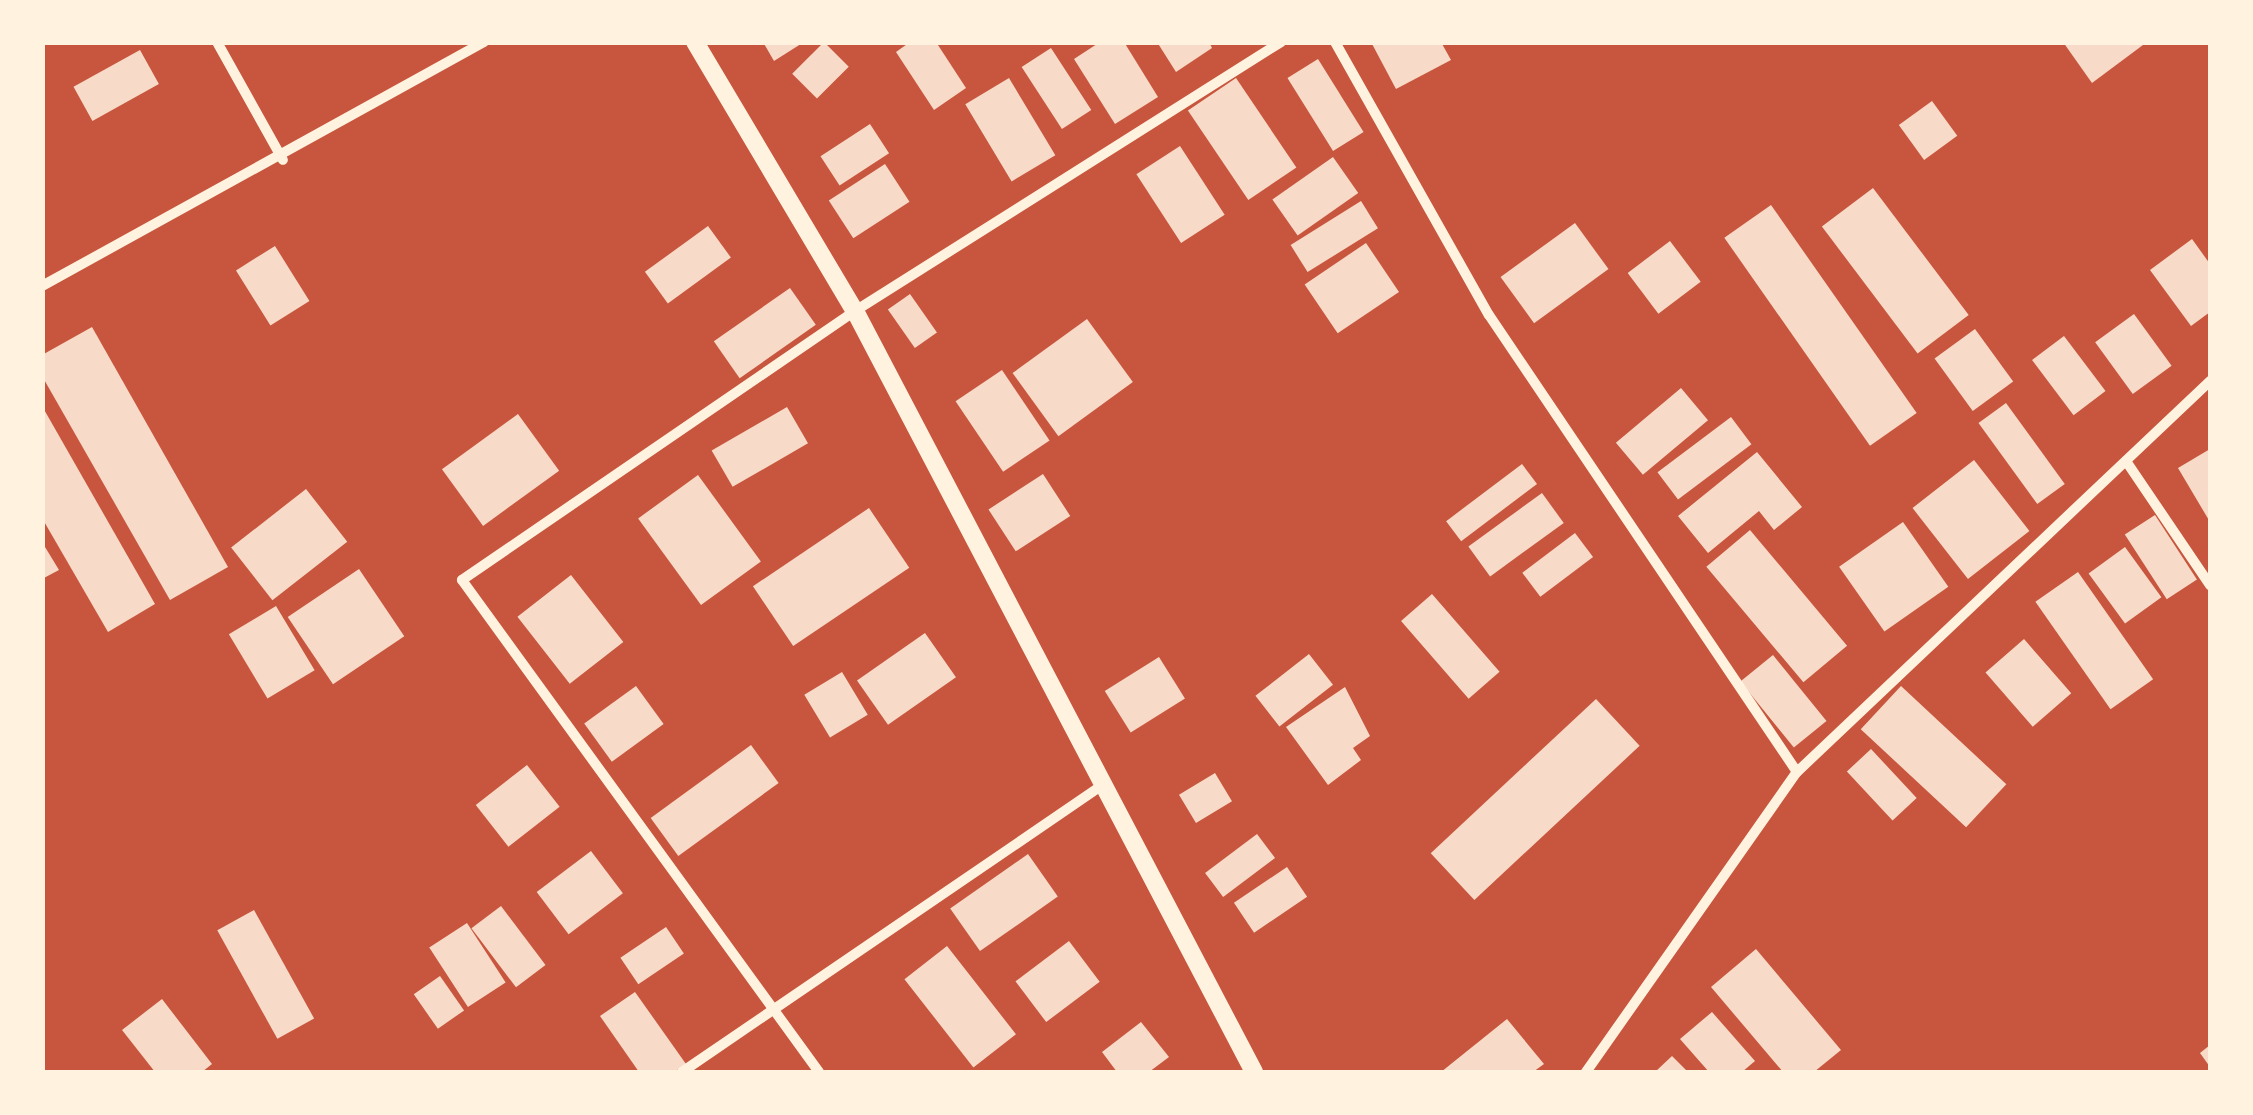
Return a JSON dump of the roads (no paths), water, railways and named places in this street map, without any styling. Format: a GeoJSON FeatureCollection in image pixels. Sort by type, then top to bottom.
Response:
{"type":"FeatureCollection","features":[{"type":"Feature","properties":{"kind":"street"},"geometry":{"type":"LineString","coordinates":[[217,42],[283,160]]}},
{"type":"Feature","properties":{"kind":"street"},"geometry":{"type":"LineString","coordinates":[[42,286],[283,160],[484,42]]}},
{"type":"Feature","properties":{"kind":"street"},"geometry":{"type":"LineString","coordinates":[[696,42],[855,310],[1254,1072]]}},
{"type":"Feature","properties":{"kind":"street"},"geometry":{"type":"LineString","coordinates":[[819,1072],[462,580],[855,310],[1281,42]]}},
{"type":"Feature","properties":{"kind":"street"},"geometry":{"type":"LineString","coordinates":[[1336,42],[1489,315],[1798,772]]}},
{"type":"Feature","properties":{"kind":"street"},"geometry":{"type":"LineString","coordinates":[[1586,1072],[1798,772],[2210,381]]}},
{"type":"Feature","properties":{"kind":"street"},"geometry":{"type":"LineString","coordinates":[[2126,461],[2210,585]]}},
{"type":"Feature","properties":{"kind":"street"},"geometry":{"type":"LineString","coordinates":[[682,1072],[771,1007],[1104,784]]}}]}
